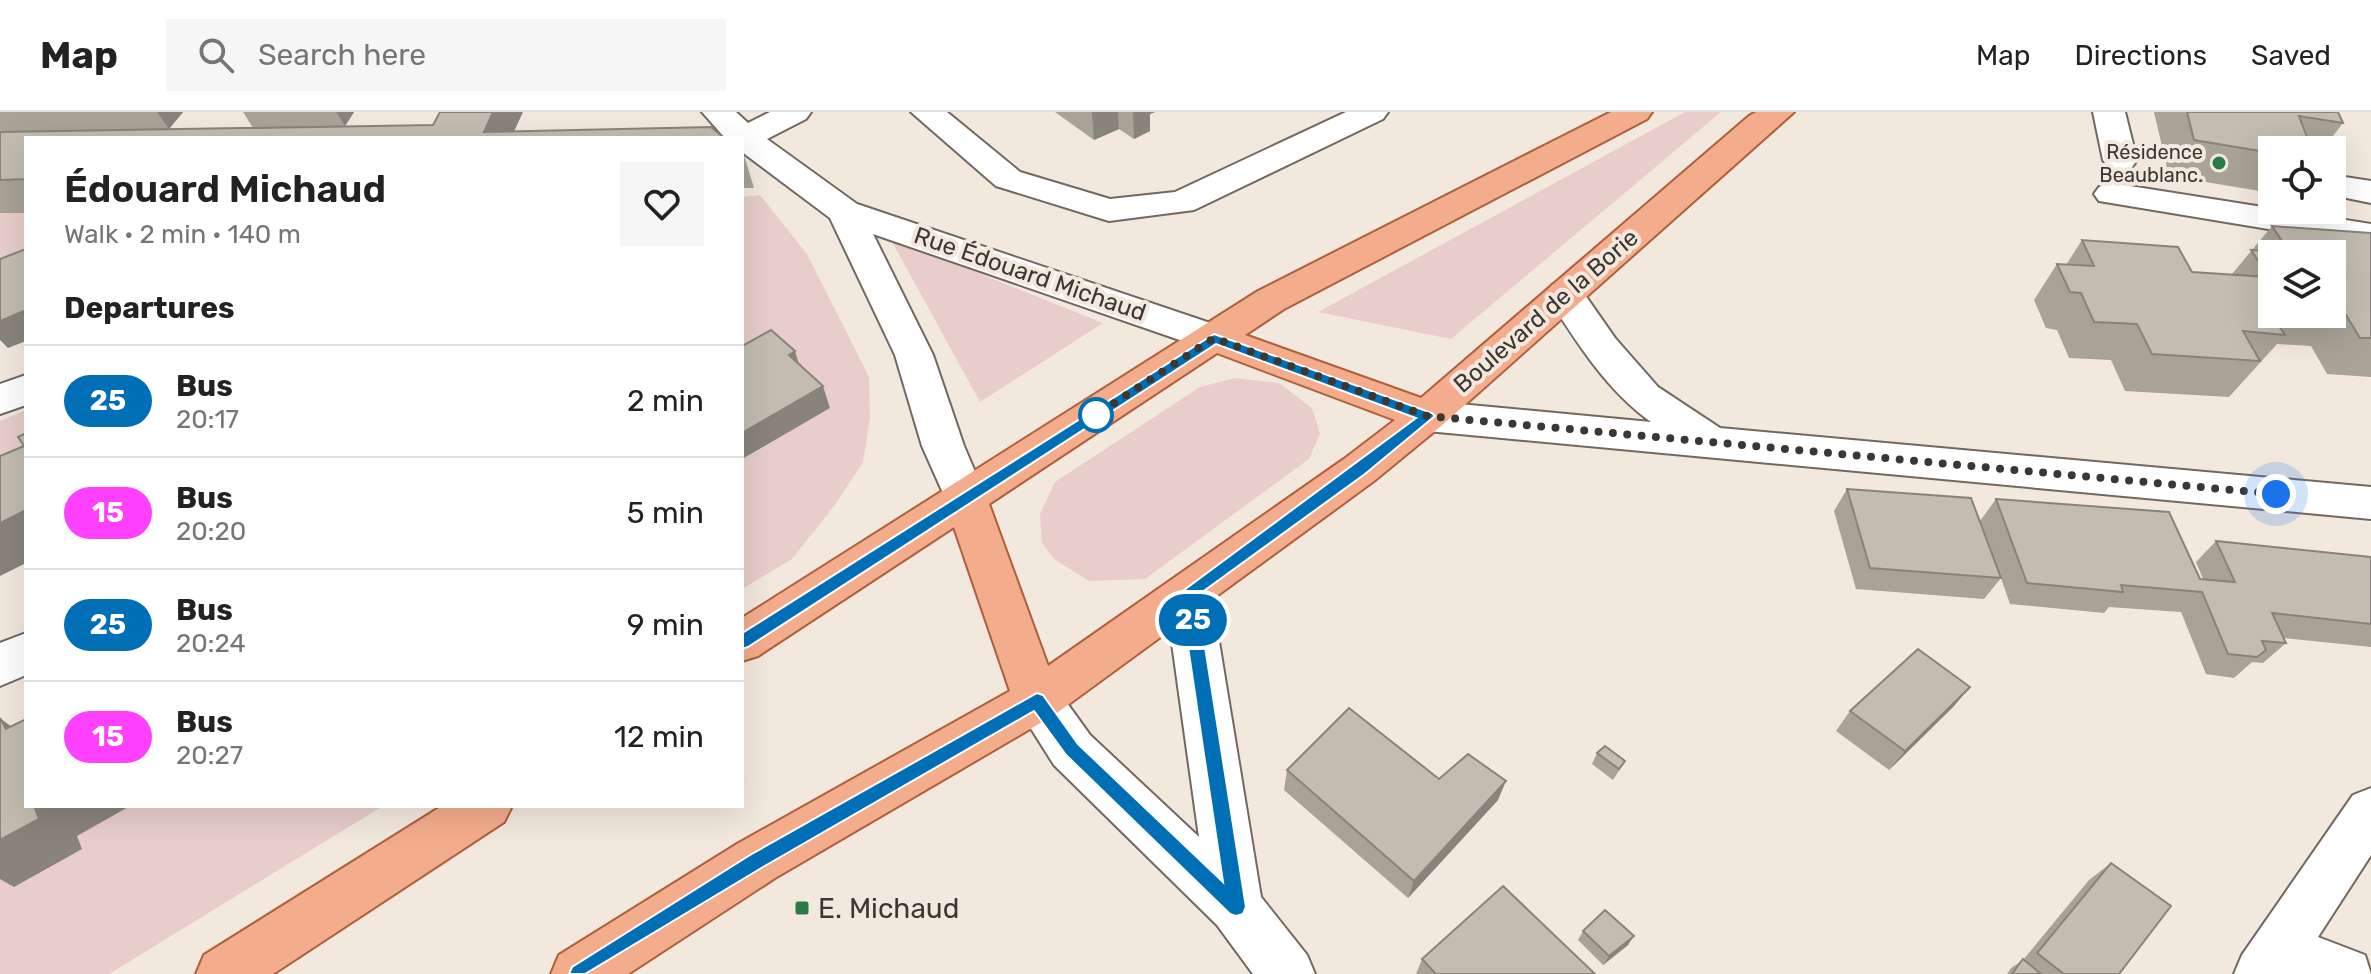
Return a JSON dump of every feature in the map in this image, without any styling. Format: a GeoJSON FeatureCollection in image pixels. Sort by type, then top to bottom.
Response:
{"type":"FeatureCollection","features":[{"type":"Feature","properties":{"kind":"main road"},"geometry":{"type":"LineString","coordinates":[[744,641],[1271,300],[1636,112]]}},
{"type":"Feature","properties":{"kind":"main road","name":"Boulevard de la Borie"},"geometry":{"type":"LineString","coordinates":[[579,974],[756,861],[1037,700],[1188,593],[1359,470],[1427,416],[1778,112]]}},
{"type":"Feature","properties":{"kind":"main road"},"geometry":{"type":"LineString","coordinates":[[1214,338],[1427,416]]}},
{"type":"Feature","properties":{"kind":"main road","name":"Rue Édouard Michaud"},"geometry":{"type":"LineString","coordinates":[[966,500],[1037,700]]}},
{"type":"Feature","properties":{"kind":"main road"},"geometry":{"type":"LineString","coordinates":[[224,974],[483,808]]}},
{"type":"Feature","properties":{"kind":"street","name":"Rue Édouard Michaud"},"geometry":{"type":"LineString","coordinates":[[718,112],[742,136]]}},
{"type":"Feature","properties":{"kind":"street"},"geometry":{"type":"LineString","coordinates":[[744,138],[795,112]]}},
{"type":"Feature","properties":{"kind":"street"},"geometry":{"type":"LineString","coordinates":[[927,112],[1008,179],[1109,210],[1182,202],[1372,112]]}},
{"type":"Feature","properties":{"kind":"street"},"geometry":{"type":"LineString","coordinates":[[2109,112],[2116,177],[2371,235]]}},
{"type":"Feature","properties":{"kind":"street","name":"Rue Édouard Michaud"},"geometry":{"type":"LineString","coordinates":[[744,138],[845,212],[1214,338]]}},
{"type":"Feature","properties":{"kind":"street"},"geometry":{"type":"LineString","coordinates":[[2346,188],[2371,192]]}},
{"type":"Feature","properties":{"kind":"street","name":"Rue Édouard Michaud"},"geometry":{"type":"LineString","coordinates":[[845,212],[914,355],[943,446],[966,500]]}},
{"type":"Feature","properties":{"kind":"street"},"geometry":{"type":"LineString","coordinates":[[1565,294],[1601,347],[1644,397],[1708,441]]}},
{"type":"Feature","properties":{"kind":"street"},"geometry":{"type":"LineString","coordinates":[[0,400],[24,390]]}},
{"type":"Feature","properties":{"kind":"street"},"geometry":{"type":"LineString","coordinates":[[1427,416],[2371,503]]}},
{"type":"Feature","properties":{"kind":"street"},"geometry":{"type":"LineString","coordinates":[[1188,593],[1236,907]]}},
{"type":"Feature","properties":{"kind":"street"},"geometry":{"type":"LineString","coordinates":[[0,666],[24,653]]}},
{"type":"Feature","properties":{"kind":"street"},"geometry":{"type":"LineString","coordinates":[[1037,700],[1072,750],[1236,907],[1287,974]]}},
{"type":"Feature","properties":{"kind":"street"},"geometry":{"type":"LineString","coordinates":[[2345,974],[2270,961],[2371,811]]}},
{"type":"Feature","properties":{"kind":"shaded area"},"geometry":{"type":"Polygon","coordinates":[[[1685,112],[1721,112],[1451,339],[1318,312],[1685,112]]]}},
{"type":"Feature","properties":{"kind":"shaded area"},"geometry":{"type":"Polygon","coordinates":[[[760,195],[807,254],[869,377],[870,418],[863,462],[834,506],[792,559],[744,588],[744,197],[760,195]]]}},
{"type":"Feature","properties":{"kind":"shaded area"},"geometry":{"type":"Polygon","coordinates":[[[0,213],[24,213],[24,267],[0,277],[0,213]]]}},
{"type":"Feature","properties":{"kind":"shaded area"},"geometry":{"type":"Polygon","coordinates":[[[890,238],[1103,323],[980,402],[890,238]]]}},
{"type":"Feature","properties":{"kind":"shaded area"},"geometry":{"type":"Polygon","coordinates":[[[1235,378],[1279,383],[1312,408],[1320,434],[1309,459],[1145,579],[1089,581],[1054,559],[1042,543],[1040,514],[1055,482],[1200,387],[1235,378]]]}},
{"type":"Feature","properties":{"kind":"shaded area"},"geometry":{"type":"Polygon","coordinates":[[[24,411],[24,486],[0,497],[0,421],[24,411]]]}},
{"type":"Feature","properties":{"kind":"shaded area"},"geometry":{"type":"Polygon","coordinates":[[[0,737],[24,808],[380,808],[109,974],[0,974],[0,737]]]}},
{"type":"Feature","properties":{"kind":"building"},"geometry":{"type":"Polygon","coordinates":[[[440,112],[493,112],[484,132],[711,127],[722,136],[24,136],[24,179],[0,180],[0,132],[433,125],[440,112]]]}},
{"type":"Feature","properties":{"kind":"building"},"geometry":{"type":"Polygon","coordinates":[[[2187,112],[2338,112],[2343,123],[2299,116],[2307,136],[2258,136],[2258,151],[2194,140],[2187,112]]]}},
{"type":"Feature","properties":{"kind":"building"},"geometry":{"type":"Polygon","coordinates":[[[2272,226],[2371,233],[2371,338],[2360,338],[2346,315],[2346,240],[2281,240],[2272,226]]]}},
{"type":"Feature","properties":{"kind":"building"},"geometry":{"type":"Polygon","coordinates":[[[2082,240],[2178,247],[2192,272],[2258,276],[2258,328],[2280,328],[2285,335],[2243,331],[2260,361],[2152,354],[2137,324],[2094,322],[2081,293],[2070,292],[2057,264],[2094,266],[2082,240]]]}},
{"type":"Feature","properties":{"kind":"building"},"geometry":{"type":"Polygon","coordinates":[[[24,250],[24,311],[0,321],[0,259],[24,250]]]}},
{"type":"Feature","properties":{"kind":"building"},"geometry":{"type":"Polygon","coordinates":[[[771,330],[795,351],[789,355],[823,386],[744,432],[744,345],[771,330]]]}},
{"type":"Feature","properties":{"kind":"building"},"geometry":{"type":"Polygon","coordinates":[[[24,446],[24,511],[0,523],[0,456],[24,446]]]}},
{"type":"Feature","properties":{"kind":"building"},"geometry":{"type":"Polygon","coordinates":[[[1847,489],[1971,498],[2001,578],[1870,568],[1847,489]]]}},
{"type":"Feature","properties":{"kind":"building"},"geometry":{"type":"Polygon","coordinates":[[[1996,499],[2169,512],[2200,579],[2235,582],[2216,541],[2371,557],[2371,624],[2272,613],[2286,643],[2262,641],[2266,650],[2257,657],[2228,654],[2202,592],[2121,585],[2123,592],[2027,583],[1996,499]]]}},
{"type":"Feature","properties":{"kind":"building"},"geometry":{"type":"Polygon","coordinates":[[[1918,649],[1970,687],[1905,751],[1850,711],[1918,649]]]}},
{"type":"Feature","properties":{"kind":"building"},"geometry":{"type":"Polygon","coordinates":[[[1349,708],[1439,779],[1468,754],[1506,781],[1414,881],[1287,770],[1349,708]]]}},
{"type":"Feature","properties":{"kind":"building"},"geometry":{"type":"Polygon","coordinates":[[[0,718],[6,729],[24,720],[24,808],[35,808],[39,819],[0,840],[0,718]]]}},
{"type":"Feature","properties":{"kind":"building"},"geometry":{"type":"Polygon","coordinates":[[[1605,746],[1625,761],[1619,769],[1597,753],[1605,746]]]}},
{"type":"Feature","properties":{"kind":"building"},"geometry":{"type":"Polygon","coordinates":[[[2111,863],[2171,906],[2119,974],[2064,974],[2037,953],[2111,863]]]}},
{"type":"Feature","properties":{"kind":"building"},"geometry":{"type":"Polygon","coordinates":[[[1503,886],[1595,974],[1436,974],[1422,959],[1503,886]]]}},
{"type":"Feature","properties":{"kind":"building"},"geometry":{"type":"Polygon","coordinates":[[[1605,910],[1634,936],[1609,956],[1583,931],[1605,910]]]}},
{"type":"Feature","properties":{"kind":"building"},"geometry":{"type":"Polygon","coordinates":[[[2023,959],[2041,974],[2012,974],[2023,959]]]}},
{"type":"Feature","properties":{"kind":"bus line","name":"25"},"geometry":{"type":"LineString","coordinates":[[579,974],[756,861],[1037,700],[1072,750],[1236,907],[1188,593],[1359,470],[1427,416],[1214,338],[744,641]]}},
{"type":"Feature","properties":{"kind":"place","name":"Résidence Beaublanc."},"geometry":{"type":"Point","coordinates":[2219,163]}},
{"type":"Feature","properties":{"kind":"place","name":"E. Michaud"},"geometry":{"type":"Point","coordinates":[802,908]}},
{"type":"Feature","properties":{"kind":"route"},"geometry":{"type":"LineString","coordinates":[[1096,415],[1093,417],[1214,338],[1427,416],[2276,494]]}}]}
